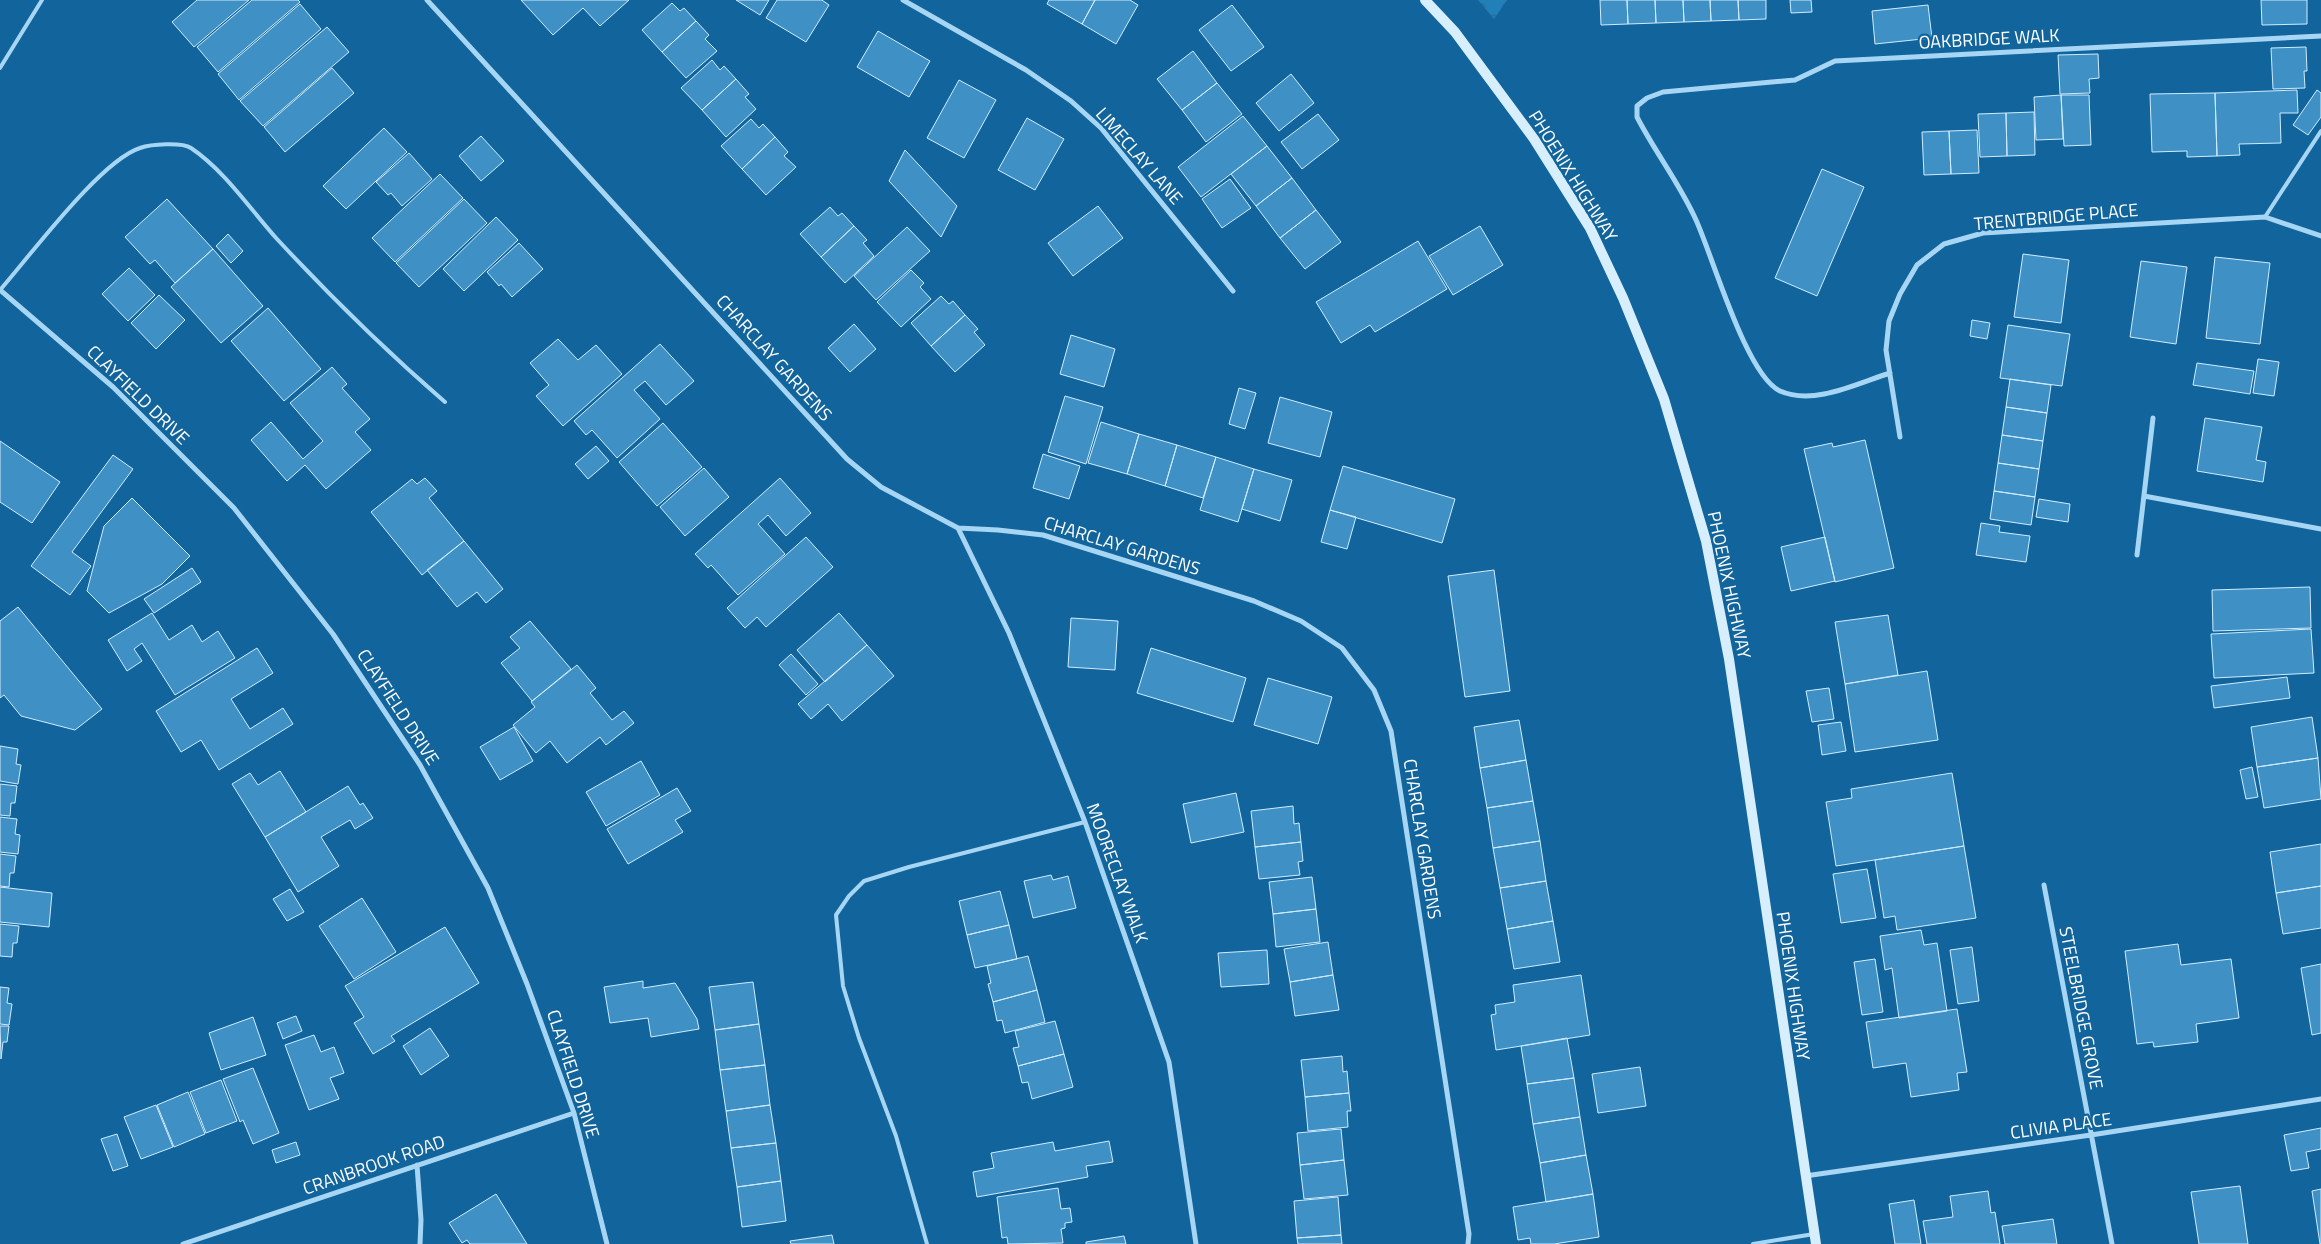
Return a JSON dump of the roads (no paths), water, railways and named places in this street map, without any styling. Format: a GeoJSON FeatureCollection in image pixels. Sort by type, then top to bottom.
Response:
{"type":"FeatureCollection","features":[{"type":"Feature","properties":{"kind":"main road","name":"PHOENIX HIGHWAY"},"geometry":{"type":"LineString","coordinates":[[1425,0],[1455,32],[1534,139],[1590,228],[1622,298],[1664,399],[1706,542],[1729,659],[1804,1176],[1815,1239]]}},
{"type":"Feature","properties":{"kind":"street","name":"CHARCLAY GARDENS"},"geometry":{"type":"LineString","coordinates":[[427,0],[847,459],[881,487],[958,528],[1043,535],[1254,601],[1300,621],[1342,648],[1374,690],[1391,731],[1469,1234],[1468,1244]]}},
{"type":"Feature","properties":{"kind":"street","name":"LIMECLAY LANE"},"geometry":{"type":"LineString","coordinates":[[903,0],[1026,70],[1071,101],[1101,128],[1233,291]]}},
{"type":"Feature","properties":{"kind":"street","name":"OAKBRIDGE WALK"},"geometry":{"type":"LineString","coordinates":[[1890,373],[1825,394],[1802,396],[1780,390],[1761,374],[1747,350],[1695,218],[1637,117],[1637,106],[1647,98],[1664,92],[1795,80],[1835,61],[2321,36]]}},
{"type":"Feature","properties":{"kind":"street","name":"TRENTBRIDGE PLACE"},"geometry":{"type":"LineString","coordinates":[[1900,437],[1886,350],[1889,321],[1900,294],[1918,265],[1944,244],[1984,233],[2265,216],[2321,236]]}},
{"type":"Feature","properties":{"kind":"street","name":"CLAYFIELD DRIVE"},"geometry":{"type":"LineString","coordinates":[[0,290],[113,387],[234,508],[333,634],[420,765],[488,888],[527,984],[574,1113],[607,1244]]}},
{"type":"Feature","properties":{"kind":"street"},"geometry":{"type":"LineString","coordinates":[[2137,555],[2153,418]]}},
{"type":"Feature","properties":{"kind":"street"},"geometry":{"type":"LineString","coordinates":[[2144,496],[2321,529]]}},
{"type":"Feature","properties":{"kind":"street","name":"MOORECLAY WALK"},"geometry":{"type":"LineString","coordinates":[[958,528],[1009,633],[1085,822],[1169,1062],[1196,1244]]}},
{"type":"Feature","properties":{"kind":"street","name":"STEELBRIDGE GROVE"},"geometry":{"type":"LineString","coordinates":[[2044,885],[2112,1244]]}},
{"type":"Feature","properties":{"kind":"street","name":"CLIVIA PLACE"},"geometry":{"type":"LineString","coordinates":[[1804,1176],[2091,1136],[2321,1099]]}},
{"type":"Feature","properties":{"kind":"street","name":"CRANBROOK ROAD"},"geometry":{"type":"LineString","coordinates":[[183,1244],[574,1113]]}},
{"type":"Feature","properties":{"kind":"street"},"geometry":{"type":"LineString","coordinates":[[417,1165],[421,1220],[420,1244]]}},
{"type":"Feature","properties":{"kind":"lane"},"geometry":{"type":"LineString","coordinates":[[0,68],[42,0]]}},
{"type":"Feature","properties":{"kind":"lane"},"geometry":{"type":"LineString","coordinates":[[2265,216],[2321,131]]}},
{"type":"Feature","properties":{"kind":"lane"},"geometry":{"type":"LineString","coordinates":[[0,290],[88,188],[117,162],[139,148],[162,144],[190,147],[209,163],[278,239],[398,361],[445,402]]}},
{"type":"Feature","properties":{"kind":"lane"},"geometry":{"type":"LineString","coordinates":[[928,1244],[896,1136],[859,1038],[842,986],[836,915],[849,896],[864,880],[926,862],[1085,822]]}},
{"type":"Feature","properties":{"kind":"lane"},"geometry":{"type":"LineString","coordinates":[[1753,1244],[1815,1239]]}}]}
